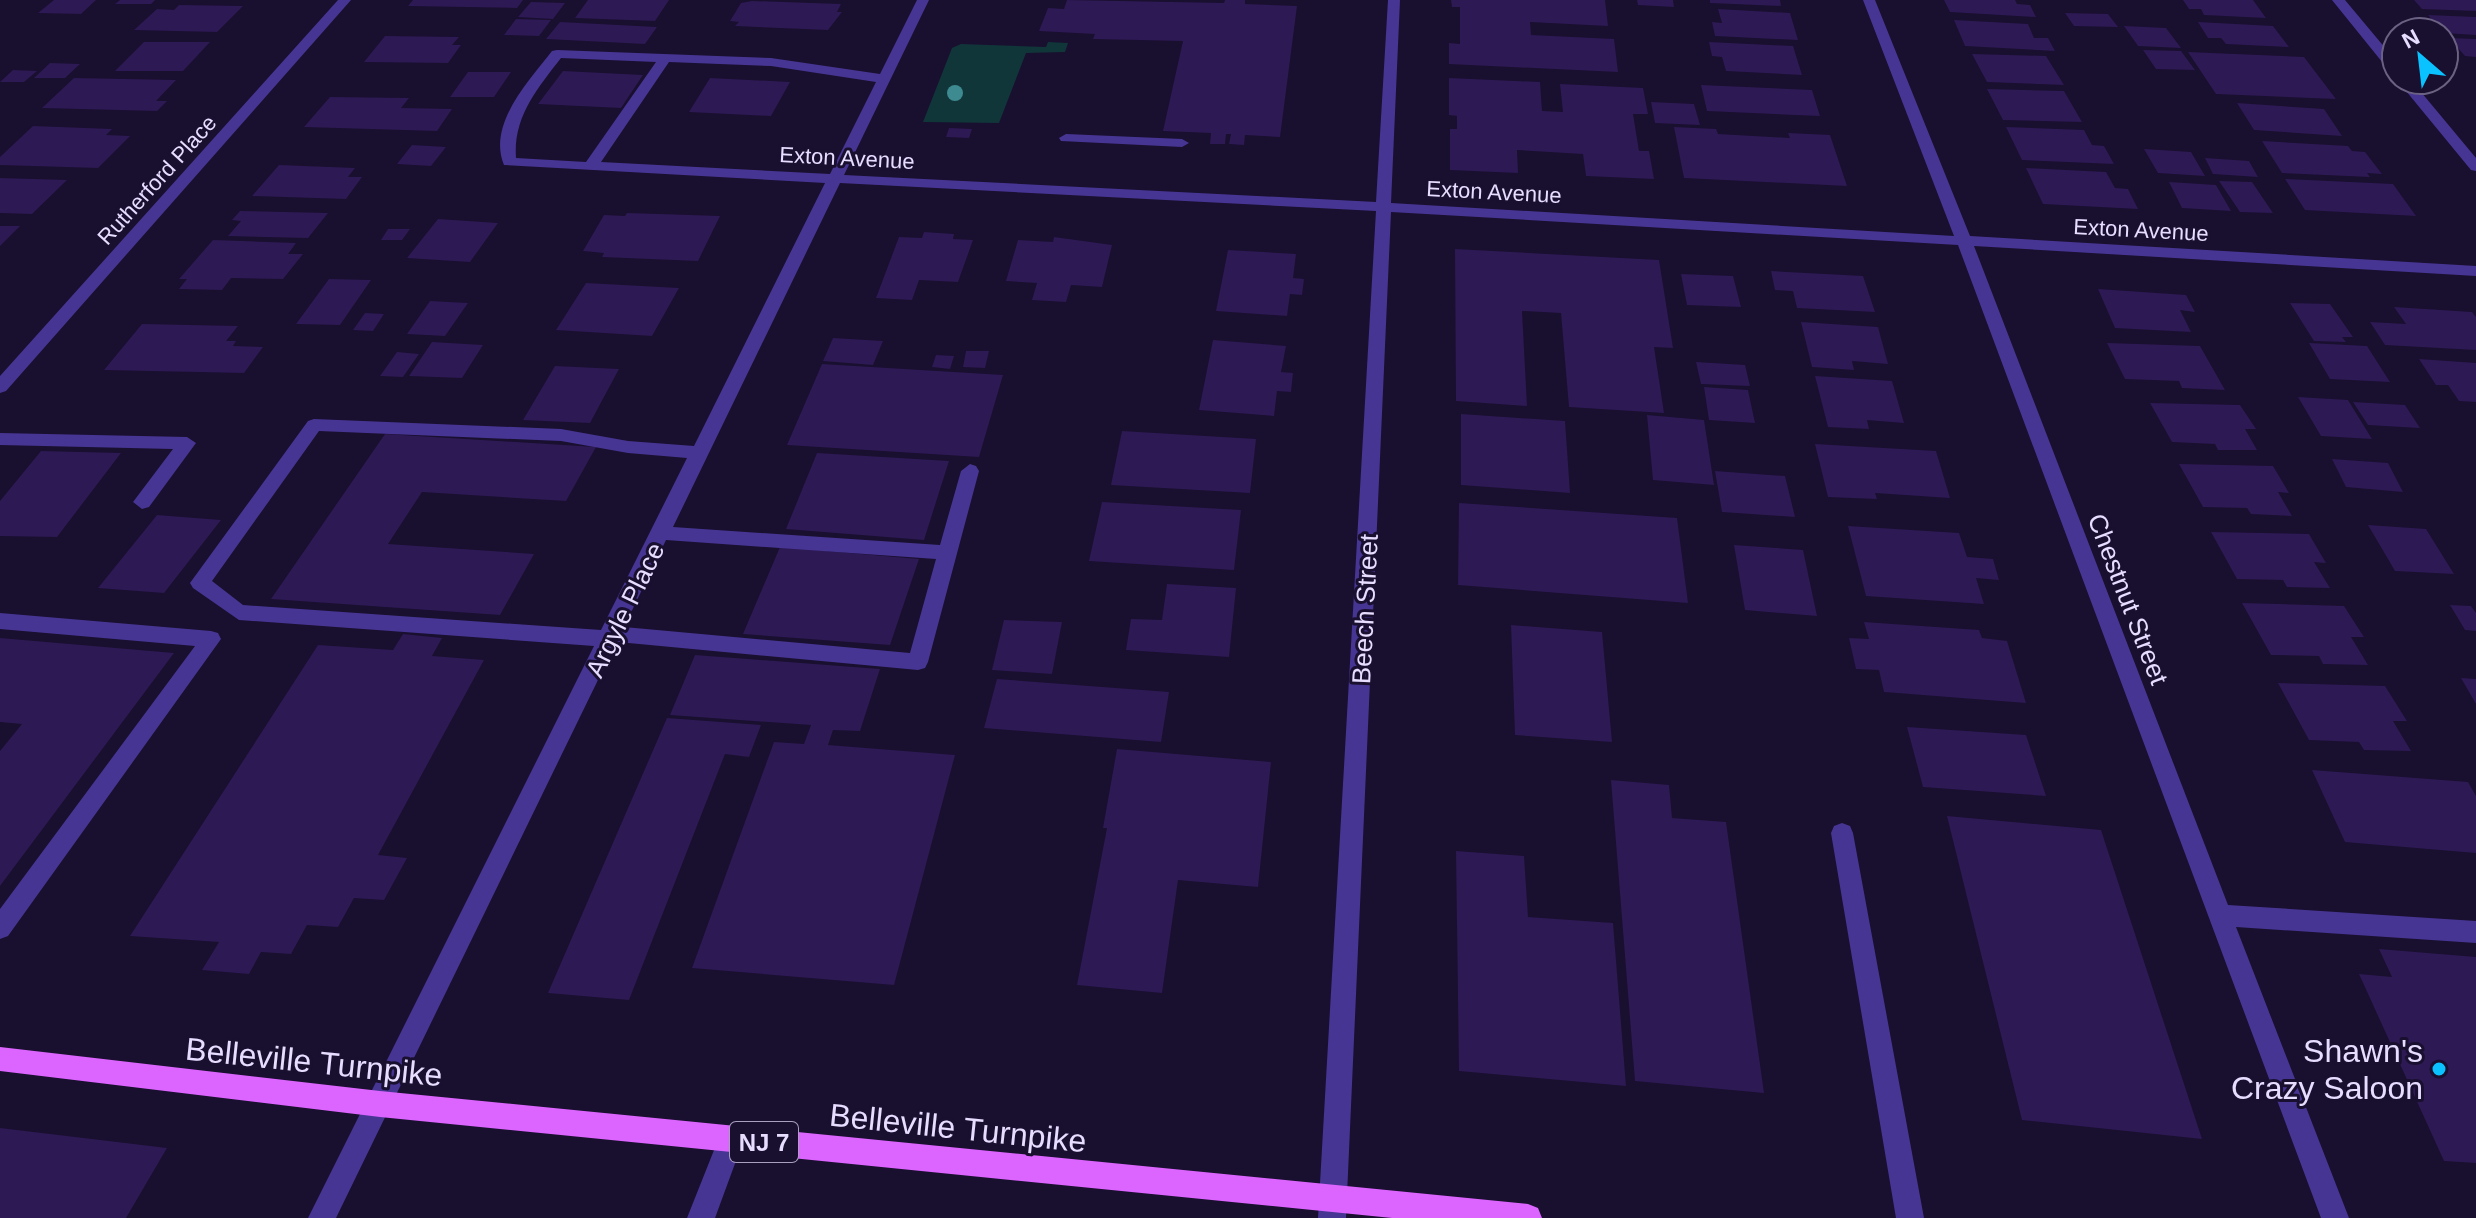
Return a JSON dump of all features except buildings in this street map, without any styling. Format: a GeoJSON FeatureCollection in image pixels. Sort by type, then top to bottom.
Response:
{"type":"FeatureCollection","features":[{"type":"Feature","properties":{"kind":"main road","name":"Belleville Turnpike"},"geometry":{"type":"LineString","coordinates":[[0,1059],[1333,1209],[1528,1218]]}},
{"type":"Feature","properties":{"kind":"street","name":"Rutherford Place"},"geometry":{"type":"LineString","coordinates":[[0,387],[345,0]]}},
{"type":"Feature","properties":{"kind":"street","name":"Argyle Place"},"geometry":{"type":"LineString","coordinates":[[322,1218],[663,533],[923,0]]}},
{"type":"Feature","properties":{"kind":"street","name":"Beech Street"},"geometry":{"type":"LineString","coordinates":[[1333,1209],[1386,207],[1394,0]]}},
{"type":"Feature","properties":{"kind":"street","name":"Chestnut Street"},"geometry":{"type":"LineString","coordinates":[[1869,0],[1964,241],[2335,1218]]}},
{"type":"Feature","properties":{"kind":"street"},"geometry":{"type":"LineString","coordinates":[[2338,0],[2380,51]]}},
{"type":"Feature","properties":{"kind":"street","name":"Exton Avenue"},"geometry":{"type":"LineString","coordinates":[[667,56],[557,54],[524,97],[508,128],[509,162],[1386,207],[2476,271]]}},
{"type":"Feature","properties":{"kind":"street"},"geometry":{"type":"LineString","coordinates":[[590,167],[667,56],[771,62],[885,79]]}},
{"type":"Feature","properties":{"kind":"street"},"geometry":{"type":"LineString","coordinates":[[2417,96],[2476,167]]}},
{"type":"Feature","properties":{"kind":"street"},"geometry":{"type":"LineString","coordinates":[[1066,138],[1182,143]]}},
{"type":"Feature","properties":{"kind":"street"},"geometry":{"type":"LineString","coordinates":[[702,453],[628,447],[561,435],[314,425],[200,583],[239,612],[611,636],[918,662],[970,471]]}},
{"type":"Feature","properties":{"kind":"street"},"geometry":{"type":"LineString","coordinates":[[0,439],[187,443],[142,502]]}},
{"type":"Feature","properties":{"kind":"street"},"geometry":{"type":"LineString","coordinates":[[663,533],[947,553]]}},
{"type":"Feature","properties":{"kind":"street"},"geometry":{"type":"LineString","coordinates":[[0,621],[211,639],[0,928]]}},
{"type":"Feature","properties":{"kind":"street"},"geometry":{"type":"LineString","coordinates":[[1842,833],[1910,1218]]}},
{"type":"Feature","properties":{"kind":"street"},"geometry":{"type":"LineString","coordinates":[[2219,915],[2476,932]]}},
{"type":"Feature","properties":{"kind":"street"},"geometry":{"type":"LineString","coordinates":[[701,1218],[731,1139]]}},
{"type":"Feature","properties":{"kind":"green space"},"geometry":{"type":"Polygon","coordinates":[[[1048,42],[1068,43],[1065,52],[1026,53],[999,123],[923,122],[952,48],[961,44],[1046,47],[1048,42]]]}},
{"type":"Feature","properties":{"kind":"place","name":"Shawn's Crazy Saloon"},"geometry":{"type":"Point","coordinates":[2439,1069]}}]}
